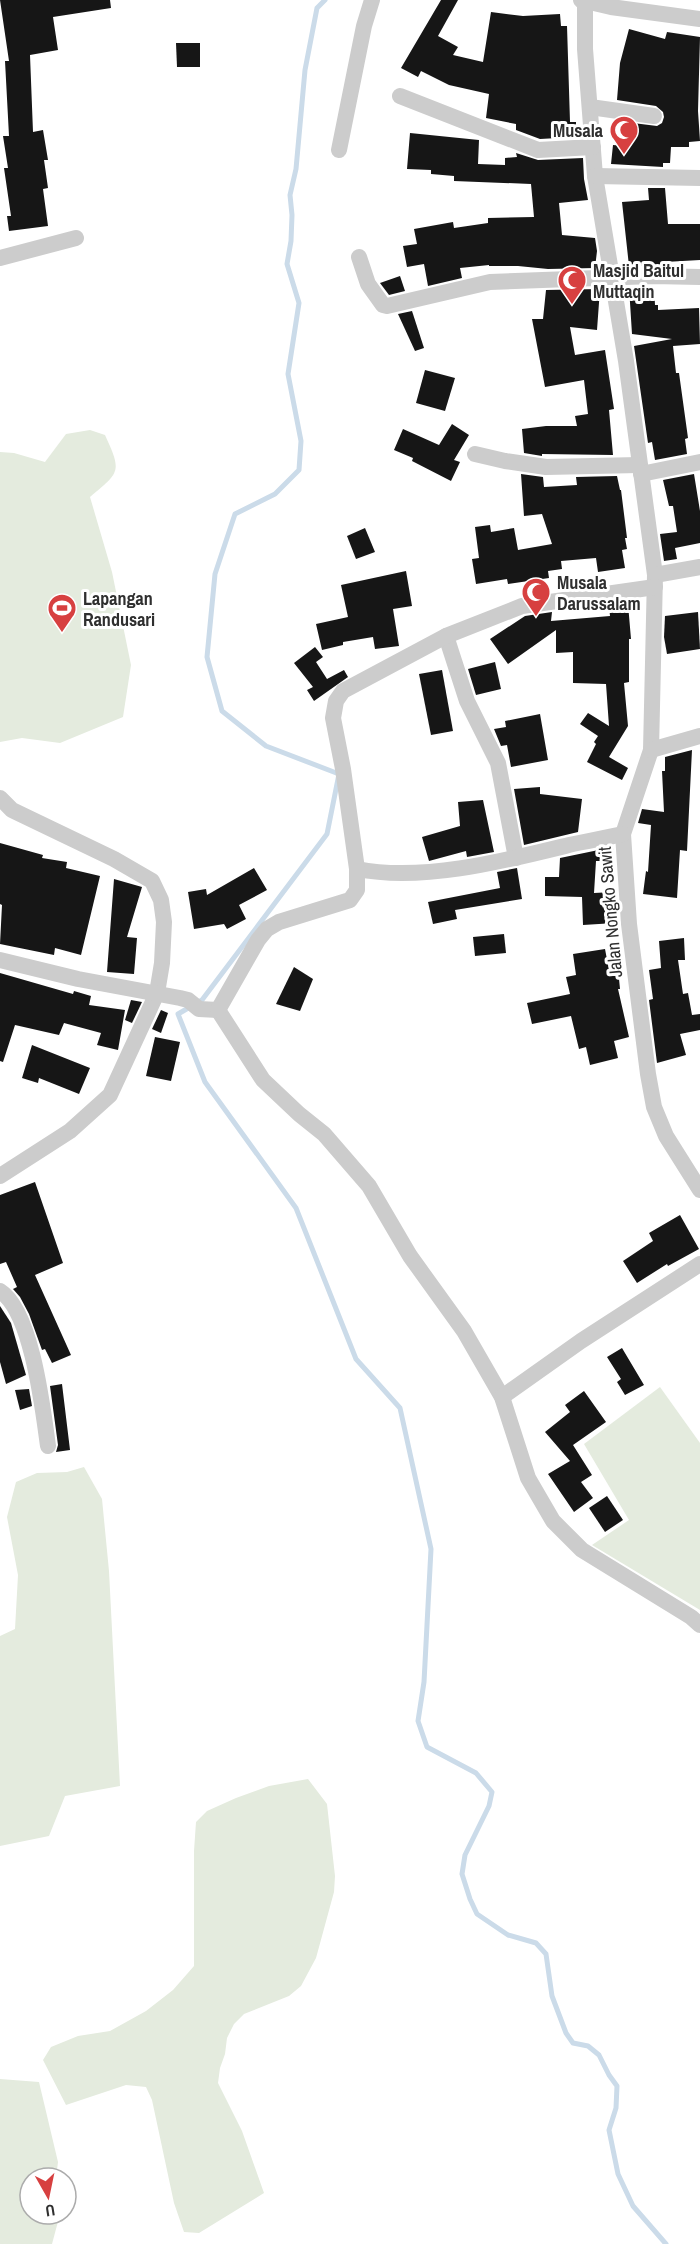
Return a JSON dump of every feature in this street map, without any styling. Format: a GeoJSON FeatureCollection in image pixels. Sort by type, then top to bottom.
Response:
{"type":"FeatureCollection","features":[{"type":"Feature","properties":{"kind":"street"},"geometry":{"type":"LineString","coordinates":[[339,150],[364,26],[372,0]]}},
{"type":"Feature","properties":{"kind":"street"},"geometry":{"type":"LineString","coordinates":[[583,1],[611,3],[700,19]]}},
{"type":"Feature","properties":{"kind":"street","name":"Jalan Nongko Sawit"},"geometry":{"type":"LineString","coordinates":[[583,1],[595,176],[626,361],[655,581],[651,750],[623,834],[629,924],[654,1107],[666,1136],[700,1190]]}},
{"type":"Feature","properties":{"kind":"street"},"geometry":{"type":"LineString","coordinates":[[400,96],[538,150],[593,147]]}},
{"type":"Feature","properties":{"kind":"street"},"geometry":{"type":"LineString","coordinates":[[590,107],[654,116]]}},
{"type":"Feature","properties":{"kind":"street"},"geometry":{"type":"LineString","coordinates":[[595,176],[700,178]]}},
{"type":"Feature","properties":{"kind":"street"},"geometry":{"type":"LineString","coordinates":[[0,258],[76,238]]}},
{"type":"Feature","properties":{"kind":"street"},"geometry":{"type":"LineString","coordinates":[[359,257],[368,284],[383,305],[387,306],[490,282],[653,276],[700,277]]}},
{"type":"Feature","properties":{"kind":"street"},"geometry":{"type":"LineString","coordinates":[[475,454],[506,462],[546,467],[640,469],[700,462]]}},
{"type":"Feature","properties":{"kind":"street"},"geometry":{"type":"LineString","coordinates":[[218,1010],[258,940],[267,929],[279,922],[350,900],[357,890],[357,869],[343,768],[333,718],[336,701],[343,692],[446,636],[522,606],[655,581],[700,567]]}},
{"type":"Feature","properties":{"kind":"street"},"geometry":{"type":"LineString","coordinates":[[446,636],[467,701],[498,763],[516,858]]}},
{"type":"Feature","properties":{"kind":"street"},"geometry":{"type":"LineString","coordinates":[[651,750],[700,736]]}},
{"type":"Feature","properties":{"kind":"street"},"geometry":{"type":"LineString","coordinates":[[0,1176],[70,1131],[110,1095],[157,993],[162,963],[164,922],[161,900],[152,881],[114,859],[4,806]]}},
{"type":"Feature","properties":{"kind":"street"},"geometry":{"type":"LineString","coordinates":[[357,869],[392,873],[492,864],[623,834]]}},
{"type":"Feature","properties":{"kind":"street"},"geometry":{"type":"LineString","coordinates":[[0,960],[78,979],[157,993],[193,1005],[218,1010],[262,1080],[324,1134],[369,1186],[410,1256],[464,1331],[502,1397],[528,1478],[553,1521],[582,1550],[691,1617],[700,1625]]}},
{"type":"Feature","properties":{"kind":"street"},"geometry":{"type":"LineString","coordinates":[[502,1397],[598,1329],[700,1264]]}},
{"type":"Feature","properties":{"kind":"street"},"geometry":{"type":"LineString","coordinates":[[0,1291],[15,1308],[33,1353],[48,1446]]}},
{"type":"Feature","properties":{"kind":"shaded area","name":"Lapangan Randusari"},"geometry":{"type":"Polygon","coordinates":[[[90,430],[105,435],[116,464],[112,476],[90,497],[112,572],[131,665],[123,717],[60,743],[22,738],[0,742],[0,452],[14,453],[45,462],[66,434],[90,430]]]}},
{"type":"Feature","properties":{"kind":"shaded area"},"geometry":{"type":"Polygon","coordinates":[[[660,1387],[700,1443],[700,1610],[592,1545],[629,1520],[584,1444],[660,1387]]]}},
{"type":"Feature","properties":{"kind":"shaded area"},"geometry":{"type":"Polygon","coordinates":[[[84,1467],[102,1499],[109,1571],[120,1786],[65,1796],[49,1836],[0,1846],[0,1636],[15,1629],[18,1575],[7,1517],[16,1482],[37,1473],[67,1472],[84,1467]]]}},
{"type":"Feature","properties":{"kind":"shaded area"},"geometry":{"type":"Polygon","coordinates":[[[308,1779],[327,1804],[335,1876],[334,1892],[316,1958],[301,1986],[289,1996],[244,2014],[234,2024],[227,2038],[218,2083],[242,2131],[264,2193],[199,2233],[184,2232],[174,2203],[152,2100],[146,2087],[126,2085],[66,2105],[43,2060],[51,2047],[78,2036],[110,2031],[146,2011],[173,1990],[194,1966],[196,1822],[207,1811],[236,1798],[269,1786],[308,1779]]]}},
{"type":"Feature","properties":{"kind":"shaded area"},"geometry":{"type":"Polygon","coordinates":[[[0,2079],[39,2082],[58,2166],[18,2166],[18,2226],[57,2226],[52,2244],[0,2244],[0,2079]]]}},
{"type":"Feature","properties":{"kind":"building"},"geometry":{"type":"Polygon","coordinates":[[[0,0],[110,0],[111,8],[53,17],[58,50],[30,55],[33,132],[43,130],[48,160],[44,160],[48,188],[43,189],[48,226],[9,231],[7,216],[11,216],[4,168],[8,168],[3,136],[9,136],[5,61],[9,61],[0,0]]]}},
{"type":"Feature","properties":{"kind":"building"},"geometry":{"type":"Polygon","coordinates":[[[441,0],[458,0],[438,36],[458,47],[453,55],[483,62],[491,12],[523,16],[560,14],[561,26],[567,26],[570,122],[576,122],[576,137],[540,139],[516,130],[516,124],[486,118],[489,94],[449,85],[421,71],[418,77],[401,68],[441,0]]]}},
{"type":"Feature","properties":{"kind":"building"},"geometry":{"type":"Polygon","coordinates":[[[629,29],[665,39],[667,32],[700,37],[698,111],[700,141],[689,142],[689,147],[671,147],[670,163],[663,163],[663,167],[611,164],[613,145],[625,146],[625,122],[657,126],[662,123],[664,117],[663,112],[656,106],[617,100],[620,63],[629,29]]]}},
{"type":"Feature","properties":{"kind":"building"},"geometry":{"type":"Polygon","coordinates":[[[176,43],[200,43],[200,67],[177,67],[176,43]]]}},
{"type":"Feature","properties":{"kind":"building"},"geometry":{"type":"Polygon","coordinates":[[[410,133],[479,140],[478,164],[505,165],[505,158],[517,157],[516,153],[538,160],[583,158],[588,200],[559,203],[562,235],[595,238],[597,251],[595,268],[548,269],[489,265],[460,268],[462,278],[428,286],[424,264],[407,267],[403,246],[417,244],[414,229],[453,222],[454,228],[488,223],[488,218],[534,217],[531,184],[454,181],[454,176],[431,174],[431,170],[407,169],[410,133]]]}},
{"type":"Feature","properties":{"kind":"building"},"geometry":{"type":"Polygon","coordinates":[[[648,188],[665,188],[668,224],[700,224],[700,260],[665,262],[666,266],[629,266],[622,202],[649,200],[648,188]]]}},
{"type":"Feature","properties":{"kind":"building"},"geometry":{"type":"Polygon","coordinates":[[[400,276],[405,291],[389,295],[380,283],[400,276]]]}},
{"type":"Feature","properties":{"kind":"building"},"geometry":{"type":"Polygon","coordinates":[[[629,287],[654,287],[655,305],[658,305],[658,310],[699,308],[700,344],[673,346],[688,438],[685,439],[687,454],[655,460],[652,442],[648,443],[634,346],[672,339],[632,334],[629,287]]]}},
{"type":"Feature","properties":{"kind":"building"},"geometry":{"type":"Polygon","coordinates":[[[600,289],[597,330],[570,327],[575,355],[605,350],[614,409],[609,410],[613,455],[542,454],[542,456],[524,453],[522,429],[577,426],[575,416],[588,414],[584,380],[545,387],[532,319],[543,319],[546,290],[600,289]]]}},
{"type":"Feature","properties":{"kind":"building"},"geometry":{"type":"Polygon","coordinates":[[[412,311],[424,348],[415,351],[398,314],[412,311]]]}},
{"type":"Feature","properties":{"kind":"building"},"geometry":{"type":"Polygon","coordinates":[[[425,370],[455,378],[445,411],[416,403],[425,370]]]}},
{"type":"Feature","properties":{"kind":"building"},"geometry":{"type":"Polygon","coordinates":[[[452,424],[469,435],[454,460],[460,462],[451,481],[412,461],[413,458],[394,450],[403,429],[439,445],[452,424]]]}},
{"type":"Feature","properties":{"kind":"building"},"geometry":{"type":"Polygon","coordinates":[[[521,474],[543,477],[544,487],[577,485],[576,477],[617,476],[627,538],[625,538],[627,549],[622,550],[625,568],[598,572],[596,558],[561,561],[562,569],[548,571],[549,578],[508,584],[507,579],[476,584],[472,559],[479,558],[475,527],[490,525],[491,532],[514,528],[518,550],[552,544],[542,514],[524,516],[521,474]]]}},
{"type":"Feature","properties":{"kind":"building"},"geometry":{"type":"Polygon","coordinates":[[[694,474],[700,511],[700,543],[675,548],[677,559],[664,561],[660,534],[677,532],[673,506],[669,506],[663,480],[694,474]]]}},
{"type":"Feature","properties":{"kind":"building"},"geometry":{"type":"Polygon","coordinates":[[[365,528],[375,552],[356,559],[347,536],[365,528]]]}},
{"type":"Feature","properties":{"kind":"building"},"geometry":{"type":"Polygon","coordinates":[[[406,571],[412,606],[393,609],[399,646],[375,649],[373,637],[343,642],[343,645],[322,650],[316,624],[348,617],[341,585],[406,571]]]}},
{"type":"Feature","properties":{"kind":"building"},"geometry":{"type":"Polygon","coordinates":[[[628,604],[631,639],[629,639],[629,682],[624,683],[628,726],[609,757],[628,768],[622,780],[587,762],[598,736],[580,724],[588,713],[609,726],[606,684],[573,683],[573,652],[556,653],[556,630],[508,664],[490,639],[525,616],[552,612],[551,621],[610,616],[609,606],[628,604]]]}},
{"type":"Feature","properties":{"kind":"building"},"geometry":{"type":"Polygon","coordinates":[[[698,612],[700,649],[667,654],[664,637],[665,616],[698,612]]]}},
{"type":"Feature","properties":{"kind":"building"},"geometry":{"type":"Polygon","coordinates":[[[315,647],[323,657],[316,662],[327,679],[344,670],[348,677],[314,701],[307,690],[313,687],[294,663],[315,647]]]}},
{"type":"Feature","properties":{"kind":"building"},"geometry":{"type":"Polygon","coordinates":[[[495,662],[501,689],[476,695],[468,669],[495,662]]]}},
{"type":"Feature","properties":{"kind":"building"},"geometry":{"type":"Polygon","coordinates":[[[442,670],[453,731],[431,735],[419,674],[442,670]]]}},
{"type":"Feature","properties":{"kind":"building"},"geometry":{"type":"Polygon","coordinates":[[[540,714],[548,760],[511,767],[507,745],[501,746],[494,729],[506,727],[505,721],[540,714]]]}},
{"type":"Feature","properties":{"kind":"building"},"geometry":{"type":"Polygon","coordinates":[[[692,750],[687,851],[680,850],[677,898],[643,894],[646,871],[648,872],[651,825],[638,823],[642,809],[664,812],[662,771],[665,771],[665,757],[692,750]]]}},
{"type":"Feature","properties":{"kind":"building"},"geometry":{"type":"Polygon","coordinates":[[[540,787],[540,794],[582,799],[578,832],[524,845],[514,789],[540,787]]]}},
{"type":"Feature","properties":{"kind":"building"},"geometry":{"type":"Polygon","coordinates":[[[483,800],[494,852],[467,857],[466,851],[429,861],[422,837],[460,826],[458,802],[483,800]]]}},
{"type":"Feature","properties":{"kind":"building"},"geometry":{"type":"Polygon","coordinates":[[[0,843],[43,855],[42,858],[67,862],[66,868],[100,876],[81,955],[55,948],[54,955],[0,944],[2,905],[0,904],[0,843]]]}},
{"type":"Feature","properties":{"kind":"building"},"geometry":{"type":"Polygon","coordinates":[[[613,847],[614,861],[596,861],[594,893],[613,892],[615,923],[583,925],[582,897],[545,896],[545,877],[559,877],[560,858],[613,847]]]}},
{"type":"Feature","properties":{"kind":"building"},"geometry":{"type":"Polygon","coordinates":[[[254,868],[267,890],[239,905],[246,919],[227,929],[224,924],[194,929],[188,892],[206,889],[207,895],[254,868]]]}},
{"type":"Feature","properties":{"kind":"building"},"geometry":{"type":"Polygon","coordinates":[[[517,868],[522,899],[455,910],[457,919],[433,924],[428,902],[500,888],[497,872],[517,868]]]}},
{"type":"Feature","properties":{"kind":"building"},"geometry":{"type":"Polygon","coordinates":[[[114,879],[142,887],[127,937],[137,938],[134,974],[107,972],[114,879]]]}},
{"type":"Feature","properties":{"kind":"building"},"geometry":{"type":"Polygon","coordinates":[[[504,934],[506,953],[475,956],[473,937],[504,934]]]}},
{"type":"Feature","properties":{"kind":"building"},"geometry":{"type":"Polygon","coordinates":[[[684,938],[685,960],[678,960],[683,994],[688,993],[692,1015],[700,1014],[700,1030],[680,1034],[686,1055],[657,1063],[649,1000],[653,999],[649,970],[661,968],[659,941],[684,938]]]}},
{"type":"Feature","properties":{"kind":"building"},"geometry":{"type":"Polygon","coordinates":[[[605,949],[609,970],[618,969],[620,989],[618,989],[629,1037],[614,1041],[618,1058],[590,1065],[586,1047],[579,1049],[571,1016],[532,1024],[527,1003],[570,994],[566,977],[576,975],[573,954],[605,949]]]}},
{"type":"Feature","properties":{"kind":"building"},"geometry":{"type":"Polygon","coordinates":[[[294,967],[313,979],[300,1011],[276,1004],[294,967]]]}},
{"type":"Feature","properties":{"kind":"building"},"geometry":{"type":"Polygon","coordinates":[[[0,973],[73,994],[74,991],[91,996],[89,1005],[125,1010],[118,1050],[97,1045],[101,1033],[64,1023],[59,1035],[15,1025],[3,1062],[0,1061],[0,973]]]}},
{"type":"Feature","properties":{"kind":"building"},"geometry":{"type":"Polygon","coordinates":[[[131,1000],[142,1002],[132,1023],[125,1020],[131,1000]]]}},
{"type":"Feature","properties":{"kind":"building"},"geometry":{"type":"Polygon","coordinates":[[[161,1010],[168,1013],[161,1033],[152,1029],[161,1010]]]}},
{"type":"Feature","properties":{"kind":"building"},"geometry":{"type":"Polygon","coordinates":[[[155,1037],[180,1042],[171,1081],[146,1076],[155,1037]]]}},
{"type":"Feature","properties":{"kind":"building"},"geometry":{"type":"Polygon","coordinates":[[[32,1045],[90,1068],[79,1094],[39,1078],[38,1083],[22,1078],[32,1045]]]}},
{"type":"Feature","properties":{"kind":"building"},"geometry":{"type":"Polygon","coordinates":[[[35,1182],[63,1263],[35,1275],[71,1355],[52,1363],[45,1349],[42,1350],[29,1314],[13,1289],[17,1287],[6,1262],[0,1264],[0,1195],[35,1182]]]}},
{"type":"Feature","properties":{"kind":"building"},"geometry":{"type":"Polygon","coordinates":[[[680,1215],[699,1249],[668,1266],[667,1264],[637,1283],[623,1261],[653,1241],[649,1233],[680,1215]]]}},
{"type":"Feature","properties":{"kind":"building"},"geometry":{"type":"Polygon","coordinates":[[[0,1306],[11,1323],[26,1375],[6,1384],[0,1362],[0,1306]]]}},
{"type":"Feature","properties":{"kind":"building"},"geometry":{"type":"Polygon","coordinates":[[[622,1348],[644,1385],[625,1395],[617,1382],[621,1379],[607,1357],[622,1348]]]}},
{"type":"Feature","properties":{"kind":"building"},"geometry":{"type":"Polygon","coordinates":[[[62,1384],[70,1450],[56,1452],[58,1445],[50,1386],[62,1384]]]}},
{"type":"Feature","properties":{"kind":"building"},"geometry":{"type":"Polygon","coordinates":[[[29,1389],[32,1406],[20,1410],[15,1390],[29,1389]]]}},
{"type":"Feature","properties":{"kind":"building"},"geometry":{"type":"Polygon","coordinates":[[[584,1391],[606,1422],[573,1445],[592,1475],[581,1482],[593,1498],[574,1512],[548,1474],[570,1461],[545,1432],[570,1412],[565,1405],[584,1391]]]}},
{"type":"Feature","properties":{"kind":"building"},"geometry":{"type":"Polygon","coordinates":[[[607,1496],[623,1520],[605,1532],[589,1508],[607,1496]]]}},
{"type":"Feature","properties":{"kind":"waterway"},"geometry":{"type":"LineString","coordinates":[[325,0],[317,8],[305,70],[296,169],[290,195],[291,241],[287,264],[299,303],[288,374],[301,441],[299,470],[275,494],[235,514],[215,574],[207,657],[222,711],[266,746],[339,774],[327,834],[202,1000],[178,1014],[205,1082],[296,1208],[356,1359],[400,1408],[431,1549],[424,1682],[418,1721],[427,1747],[476,1773],[492,1792],[489,1806],[465,1855],[462,1874],[477,1914],[508,1935],[536,1943],[546,1954],[552,1996],[566,2033],[573,2043],[588,2046],[599,2055],[617,2086],[616,2108],[609,2130],[618,2174],[633,2206],[666,2244]]}},
{"type":"Feature","properties":{"kind":"place","name":"Musala"},"geometry":{"type":"Point","coordinates":[624,156]}},
{"type":"Feature","properties":{"kind":"place","name":"Masjid Baitul Muttaqin"},"geometry":{"type":"Point","coordinates":[572,306]}},
{"type":"Feature","properties":{"kind":"place","name":"Musala Darussalam"},"geometry":{"type":"Point","coordinates":[536,618]}},
{"type":"Feature","properties":{"kind":"place","name":"Lapangan Randusari"},"geometry":{"type":"Point","coordinates":[62,634]}}]}
